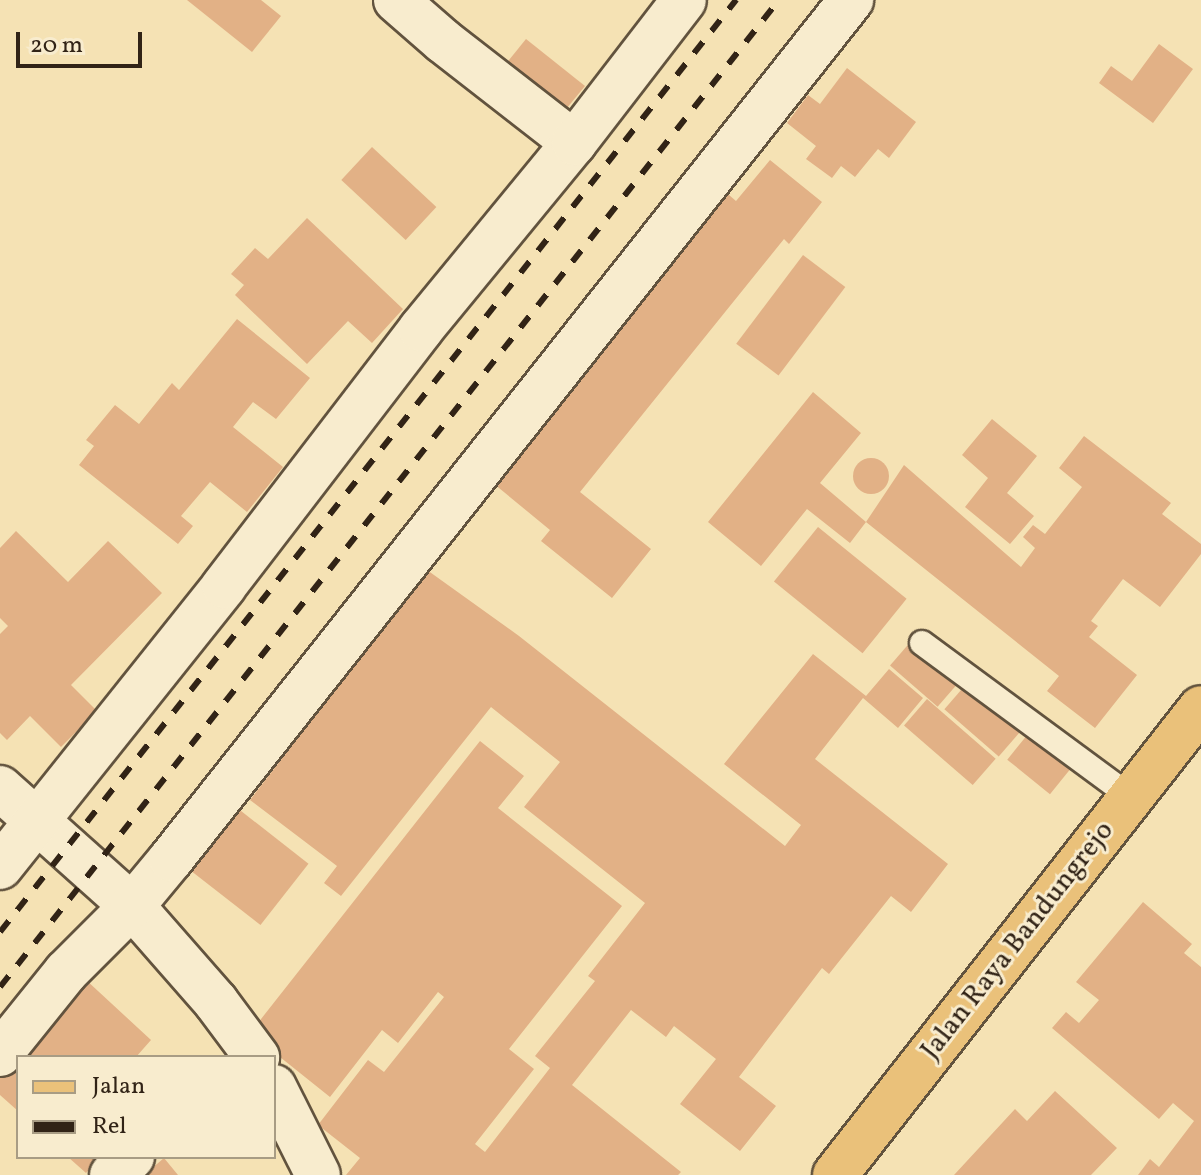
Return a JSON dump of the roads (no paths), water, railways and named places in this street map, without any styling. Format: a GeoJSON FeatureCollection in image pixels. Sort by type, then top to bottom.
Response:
{"type":"FeatureCollection","features":[{"type":"Feature","properties":{"kind":"main road","name":"Jalan Raya Bandungrejo"},"geometry":{"type":"LineString","coordinates":[[835,1175],[1201,708]]}},
{"type":"Feature","properties":{"kind":"street"},"geometry":{"type":"LineString","coordinates":[[396,0],[443,41],[574,143]]}},
{"type":"Feature","properties":{"kind":"street"},"geometry":{"type":"LineString","coordinates":[[0,867],[224,586],[421,329],[574,143],[684,0]]}},
{"type":"Feature","properties":{"kind":"street"},"geometry":{"type":"LineString","coordinates":[[0,1054],[66,972],[132,906],[851,0]]}},
{"type":"Feature","properties":{"kind":"street"},"geometry":{"type":"LineString","coordinates":[[0,788],[132,906],[216,1002],[256,1055]]}},
{"type":"Feature","properties":{"kind":"street"},"geometry":{"type":"LineString","coordinates":[[276,1091],[318,1175]]}},
{"type":"Feature","properties":{"kind":"street"},"geometry":{"type":"LineString","coordinates":[[112,1175],[130,1159]]}},
{"type":"Feature","properties":{"kind":"lane"},"geometry":{"type":"LineString","coordinates":[[922,643],[1131,797]]}},
{"type":"Feature","properties":{"kind":"railway"},"geometry":{"type":"LineString","coordinates":[[0,932],[736,0]]}},
{"type":"Feature","properties":{"kind":"railway"},"geometry":{"type":"LineString","coordinates":[[0,987],[779,0]]}}]}
